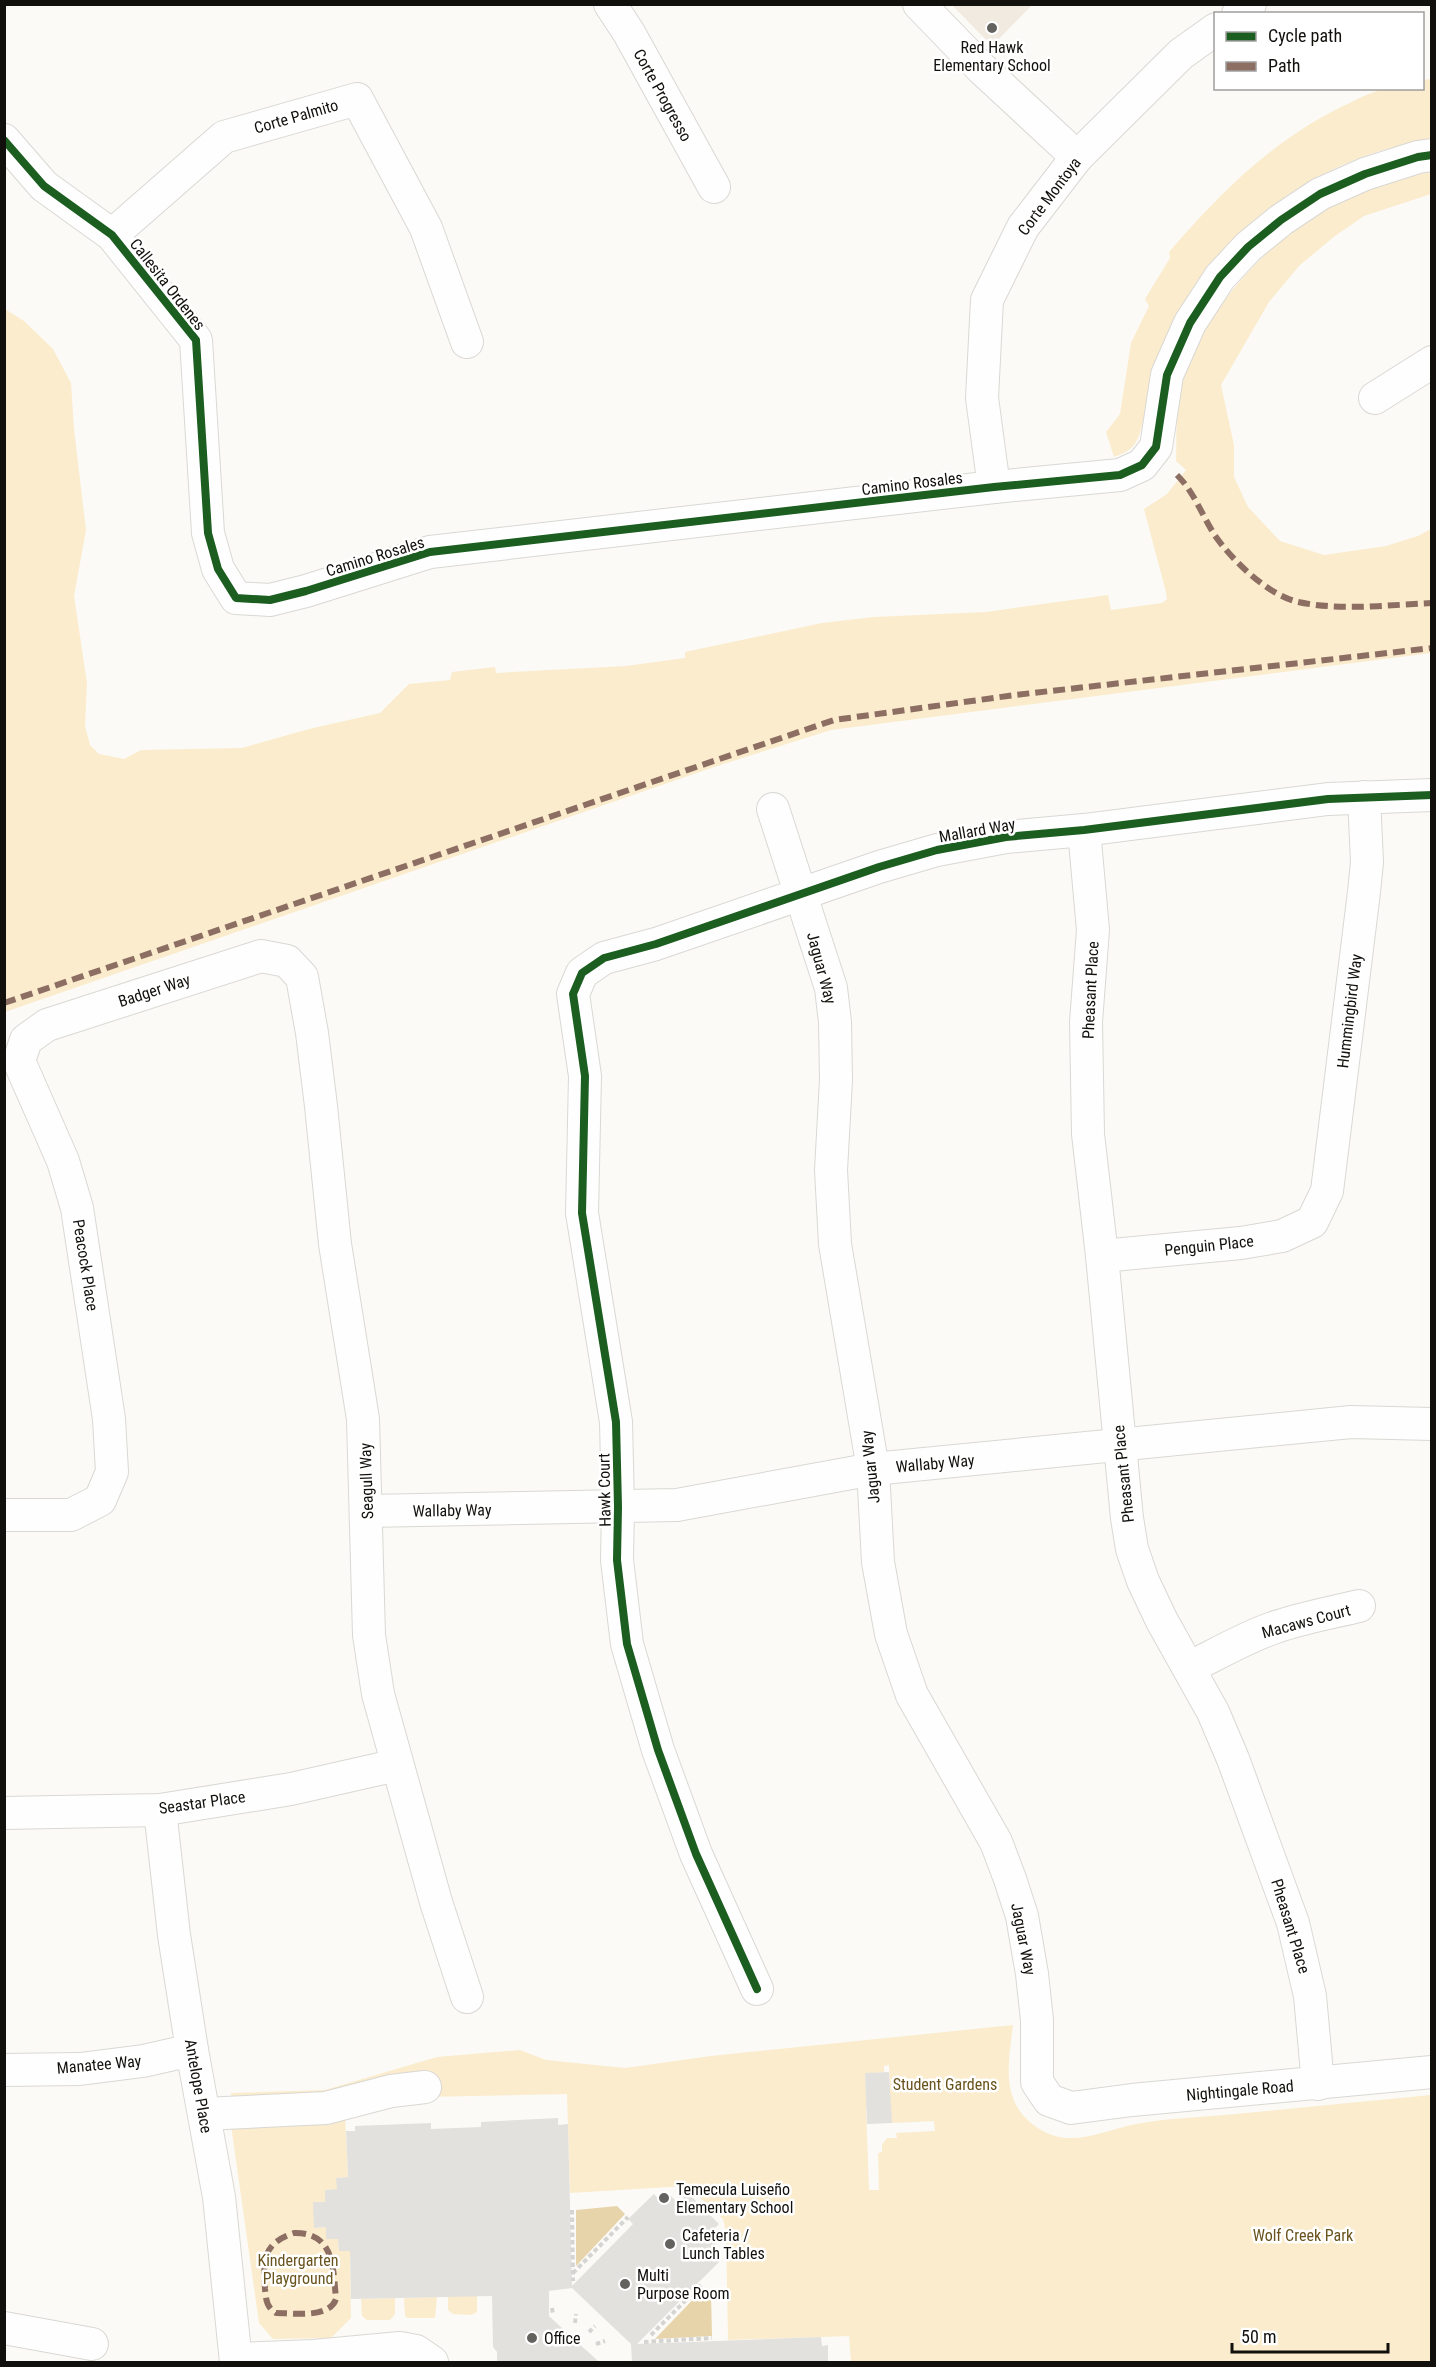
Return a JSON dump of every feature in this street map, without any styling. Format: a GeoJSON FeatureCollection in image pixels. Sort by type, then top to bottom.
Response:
{"type":"FeatureCollection","features":[{"type":"Feature","properties":{"kind":"street","name":"Corte Progresso"},"geometry":{"type":"LineString","coordinates":[[610,4],[629,33],[714,186]]}},
{"type":"Feature","properties":{"kind":"street"},"geometry":{"type":"LineString","coordinates":[[919,4],[981,68],[1077,157]]}},
{"type":"Feature","properties":{"kind":"street","name":"Corte Montoya"},"geometry":{"type":"LineString","coordinates":[[994,487],[982,398],[987,300],[1023,227],[1077,157],[1181,54],[1214,30]]}},
{"type":"Feature","properties":{"kind":"street","name":"Corte Palmito"},"geometry":{"type":"LineString","coordinates":[[112,235],[224,137],[357,99],[426,228],[467,342]]}},
{"type":"Feature","properties":{"kind":"street","name":"Callesita Ordenes"},"geometry":{"type":"LineString","coordinates":[[4,140],[44,186],[112,235],[196,340],[208,533],[218,569],[236,598]]}},
{"type":"Feature","properties":{"kind":"street","name":"Camino Rosales"},"geometry":{"type":"LineString","coordinates":[[236,598],[270,600],[279,598],[430,552],[994,487],[1120,475],[1142,465],[1156,447],[1167,375],[1190,323],[1220,277],[1248,247],[1281,220],[1320,194],[1365,174],[1431,155]]}},
{"type":"Feature","properties":{"kind":"street"},"geometry":{"type":"LineString","coordinates":[[1375,398],[1431,362]]}},
{"type":"Feature","properties":{"kind":"street","name":"Mallard Way"},"geometry":{"type":"LineString","coordinates":[[582,972],[604,958],[656,944],[879,867],[938,850],[1006,837],[1084,830],[1328,799],[1431,795]]}},
{"type":"Feature","properties":{"kind":"street","name":"Hummingbird Way"},"geometry":{"type":"LineString","coordinates":[[1312,1222],[1327,1191],[1364,892],[1366,862],[1364,797]]}},
{"type":"Feature","properties":{"kind":"street","name":"Jaguar Way"},"geometry":{"type":"LineString","coordinates":[[772,809],[831,988],[835,1022],[836,1080],[831,1170],[832,1215],[873,1469],[878,1562],[891,1634],[912,1695],[996,1842],[1010,1879],[1022,1916],[1032,1974],[1037,2020],[1037,2082],[1049,2100]]}},
{"type":"Feature","properties":{"kind":"street","name":"Pheasant Place"},"geometry":{"type":"LineString","coordinates":[[1084,830],[1093,930],[1086,1022],[1088,1134],[1102,1256],[1119,1446],[1132,1549],[1162,1621],[1213,1712],[1233,1758],[1293,1923],[1310,1996],[1318,2084]]}},
{"type":"Feature","properties":{"kind":"street","name":"Badger Way"},"geometry":{"type":"LineString","coordinates":[[26,1040],[46,1025],[261,956],[287,961]]}},
{"type":"Feature","properties":{"kind":"street","name":"Seagull Way"},"geometry":{"type":"LineString","coordinates":[[287,961],[302,977],[312,1033],[335,1244],[363,1419],[369,1635],[378,1694],[436,1902],[467,1997]]}},
{"type":"Feature","properties":{"kind":"street","name":"Hawk Court"},"geometry":{"type":"LineString","coordinates":[[582,972],[573,994],[585,1076],[582,1213],[616,1422],[617,1560],[627,1644],[658,1750],[696,1854],[757,1989]]}},
{"type":"Feature","properties":{"kind":"street","name":"Peacock Place"},"geometry":{"type":"LineString","coordinates":[[4,1515],[71,1515],[100,1500],[112,1472],[109,1419],[77,1208],[63,1161],[19,1061],[26,1040]]}},
{"type":"Feature","properties":{"kind":"street","name":"Penguin Place"},"geometry":{"type":"LineString","coordinates":[[1102,1256],[1282,1236],[1312,1222]]}},
{"type":"Feature","properties":{"kind":"street","name":"Wallaby Way"},"geometry":{"type":"LineString","coordinates":[[367,1511],[677,1505],[873,1469],[1351,1422],[1431,1424]]}},
{"type":"Feature","properties":{"kind":"street","name":"Macaws Court"},"geometry":{"type":"LineString","coordinates":[[1189,1668],[1244,1639],[1273,1628],[1359,1606]]}},
{"type":"Feature","properties":{"kind":"street","name":"Seastar Place"},"geometry":{"type":"LineString","coordinates":[[4,1813],[160,1810],[291,1789],[397,1765]]}},
{"type":"Feature","properties":{"kind":"street","name":"Antelope Place"},"geometry":{"type":"LineString","coordinates":[[160,1810],[174,1935],[219,2197],[236,2361]]}},
{"type":"Feature","properties":{"kind":"street","name":"Manatee Way"},"geometry":{"type":"LineString","coordinates":[[4,2070],[80,2069],[143,2061],[192,2049]]}},
{"type":"Feature","properties":{"kind":"street","name":"Nightingale Road"},"geometry":{"type":"LineString","coordinates":[[1049,2100],[1071,2108],[1132,2100],[1431,2072]]}},
{"type":"Feature","properties":{"kind":"street"},"geometry":{"type":"LineString","coordinates":[[204,2114],[327,2108],[391,2091],[425,2087]]}},
{"type":"Feature","properties":{"kind":"street"},"geometry":{"type":"LineString","coordinates":[[4,2328],[92,2344]]}},
{"type":"Feature","properties":{"kind":"street"},"geometry":{"type":"LineString","coordinates":[[236,2361],[400,2348],[416,2351],[432,2362]]}},
{"type":"Feature","properties":{"kind":"path"},"geometry":{"type":"LineString","coordinates":[[572,2210],[573,2281]]}},
{"type":"Feature","properties":{"kind":"path"},"geometry":{"type":"LineString","coordinates":[[573,2272],[628,2217]]}},
{"type":"Feature","properties":{"kind":"path"},"geometry":{"type":"LineString","coordinates":[[651,2335],[701,2285]]}},
{"type":"Feature","properties":{"kind":"path"},"geometry":{"type":"LineString","coordinates":[[552,2308],[553,2315]]}},
{"type":"Feature","properties":{"kind":"path"},"geometry":{"type":"LineString","coordinates":[[575,2323],[576,2314]]}},
{"type":"Feature","properties":{"kind":"path"},"geometry":{"type":"LineString","coordinates":[[589,2332],[595,2326]]}},
{"type":"Feature","properties":{"kind":"path"},"geometry":{"type":"LineString","coordinates":[[644,2342],[712,2338]]}},
{"type":"Feature","properties":{"kind":"path"},"geometry":{"type":"LineString","coordinates":[[596,2344],[605,2341]]}},
{"type":"Feature","properties":{"kind":"shaded area","name":"Red Hawk Elementary School"},"geometry":{"type":"Polygon","coordinates":[[[952,5],[1032,5],[992,46],[952,5]]]}},
{"type":"Feature","properties":{"kind":"shaded area"},"geometry":{"type":"Polygon","coordinates":[[[617,2206],[625,2214],[576,2266],[576,2210],[617,2206]]]}},
{"type":"Feature","properties":{"kind":"shaded area"},"geometry":{"type":"Polygon","coordinates":[[[704,2288],[711,2295],[712,2336],[655,2339],[704,2288]]]}},
{"type":"Feature","properties":{"kind":"green space"},"geometry":{"type":"Polygon","coordinates":[[[1431,79],[1431,139],[1393,147],[1355,160],[1285,197],[1253,221],[1200,279],[1179,313],[1159,358],[1136,442],[1129,449],[1114,457],[1106,432],[1120,414],[1131,343],[1149,306],[1145,299],[1170,258],[1169,252],[1248,170],[1293,135],[1343,106],[1380,90],[1424,90],[1424,80],[1431,79]]]}},
{"type":"Feature","properties":{"kind":"green space"},"geometry":{"type":"Polygon","coordinates":[[[1431,172],[1431,194],[1364,216],[1300,265],[1269,302],[1221,385],[1234,445],[1234,477],[1248,507],[1280,541],[1324,555],[1386,546],[1418,536],[1431,529],[1431,653],[831,730],[714,767],[5,1012],[5,309],[24,321],[53,349],[71,383],[86,530],[74,596],[87,683],[85,726],[90,745],[99,754],[124,759],[141,750],[242,748],[309,729],[380,713],[409,684],[450,680],[452,672],[495,667],[496,673],[626,666],[685,658],[685,652],[822,623],[874,617],[986,612],[1108,595],[1111,610],[1162,603],[1167,599],[1166,592],[1144,509],[1167,494],[1186,470],[1176,461],[1178,405],[1191,359],[1205,331],[1223,303],[1244,277],[1292,231],[1344,198],[1365,189],[1431,172]]]}},
{"type":"Feature","properties":{"kind":"green space"},"geometry":{"type":"Polygon","coordinates":[[[1013,2025],[1009,2070],[1013,2098],[1019,2110],[1029,2121],[1043,2131],[1066,2138],[1089,2136],[1160,2120],[1431,2095],[1431,2362],[851,2362],[849,2336],[728,2340],[726,2231],[723,2219],[687,2186],[570,2193],[567,2094],[425,2097],[366,2089],[232,2101],[231,2093],[325,2090],[437,2057],[520,2050],[546,2060],[625,2068],[711,2056],[1013,2025]],[[889,2065],[884,2066],[884,2072],[865,2074],[866,2090],[890,2089],[889,2065]],[[866,2106],[869,2190],[879,2190],[878,2153],[882,2152],[882,2145],[887,2138],[897,2138],[896,2133],[935,2131],[934,2121],[892,2123],[866,2106]]]}},
{"type":"Feature","properties":{"kind":"green space","name":"Kindergarten Playground"},"geometry":{"type":"Polygon","coordinates":[[[345,2116],[348,2177],[337,2178],[337,2189],[325,2190],[325,2202],[314,2228],[326,2227],[326,2239],[338,2239],[339,2251],[350,2251],[351,2318],[331,2338],[273,2339],[259,2323],[231,2125],[345,2116]]]}},
{"type":"Feature","properties":{"kind":"green space"},"geometry":{"type":"Polygon","coordinates":[[[448,2296],[477,2296],[477,2312],[471,2315],[453,2314],[448,2310],[448,2296]]]}},
{"type":"Feature","properties":{"kind":"green space"},"geometry":{"type":"Polygon","coordinates":[[[437,2297],[435,2318],[405,2316],[404,2298],[437,2297]]]}},
{"type":"Feature","properties":{"kind":"green space"},"geometry":{"type":"Polygon","coordinates":[[[395,2298],[395,2314],[390,2320],[367,2320],[362,2316],[361,2299],[395,2298]]]}},
{"type":"Feature","properties":{"kind":"building"},"geometry":{"type":"Polygon","coordinates":[[[889,2072],[892,2123],[867,2124],[865,2073],[889,2072]]]}},
{"type":"Feature","properties":{"kind":"building"},"geometry":{"type":"Polygon","coordinates":[[[558,2118],[558,2125],[568,2124],[572,2286],[633,2224],[628,2219],[654,2194],[661,2202],[669,2194],[678,2203],[688,2193],[719,2224],[709,2234],[718,2242],[711,2249],[722,2259],[637,2344],[821,2337],[822,2346],[828,2345],[828,2362],[632,2362],[631,2344],[572,2288],[549,2291],[549,2316],[599,2362],[497,2362],[497,2352],[493,2347],[492,2296],[351,2299],[350,2251],[339,2251],[338,2239],[326,2239],[326,2227],[314,2228],[313,2202],[325,2202],[325,2190],[337,2189],[336,2178],[348,2177],[346,2131],[355,2131],[355,2126],[431,2123],[431,2129],[481,2127],[481,2122],[558,2118]]]}},
{"type":"Feature","properties":{"kind":"marked path"},"geometry":{"type":"LineString","coordinates":[[1177,475],[1194,497],[1216,537],[1252,576],[1275,592],[1298,602],[1314,605],[1348,607],[1432,603]]}},
{"type":"Feature","properties":{"kind":"marked path"},"geometry":{"type":"LineString","coordinates":[[4,1003],[834,720],[1015,695],[1432,648]]}},
{"type":"Feature","properties":{"kind":"marked path"},"geometry":{"type":"LineString","coordinates":[[294,2233],[307,2234],[317,2239],[325,2246],[329,2254],[336,2299],[326,2310],[310,2314],[276,2313],[267,2302],[264,2269],[267,2254],[276,2242],[294,2233]]}},
{"type":"Feature","properties":{"kind":"cycle path"},"geometry":{"type":"LineString","coordinates":[[4,140],[44,186],[112,235],[196,340],[208,533],[218,569],[236,598],[270,600],[430,552],[994,487],[1120,475],[1142,465],[1156,447],[1167,375],[1190,323],[1220,277],[1248,247],[1281,220],[1320,194],[1365,174],[1418,157],[1432,155]]}},
{"type":"Feature","properties":{"kind":"cycle path"},"geometry":{"type":"LineString","coordinates":[[757,1989],[696,1854],[658,1750],[627,1644],[617,1560],[616,1422],[582,1213],[585,1076],[573,994],[582,973],[604,958],[656,944],[879,867],[937,850],[1006,837],[1084,830],[1328,799],[1432,795]]}},
{"type":"Feature","properties":{"kind":"place","name":"Red Hawk Elementary School"},"geometry":{"type":"Point","coordinates":[992,28]}},
{"type":"Feature","properties":{"kind":"place","name":"Temecula Luiseño Elementary School"},"geometry":{"type":"Point","coordinates":[664,2198]}},
{"type":"Feature","properties":{"kind":"place","name":"Cafeteria / Lunch Tables"},"geometry":{"type":"Point","coordinates":[670,2244]}},
{"type":"Feature","properties":{"kind":"place","name":"Multi Purpose Room"},"geometry":{"type":"Point","coordinates":[625,2284]}},
{"type":"Feature","properties":{"kind":"place","name":"Office"},"geometry":{"type":"Point","coordinates":[532,2338]}},
{"type":"Feature","properties":{"kind":"park label","name":"Student Gardens"},"geometry":{"type":"Point","coordinates":[945,2084]}},
{"type":"Feature","properties":{"kind":"park label","name":"Wolf Creek Park"},"geometry":{"type":"Point","coordinates":[1303,2235]}}]}
